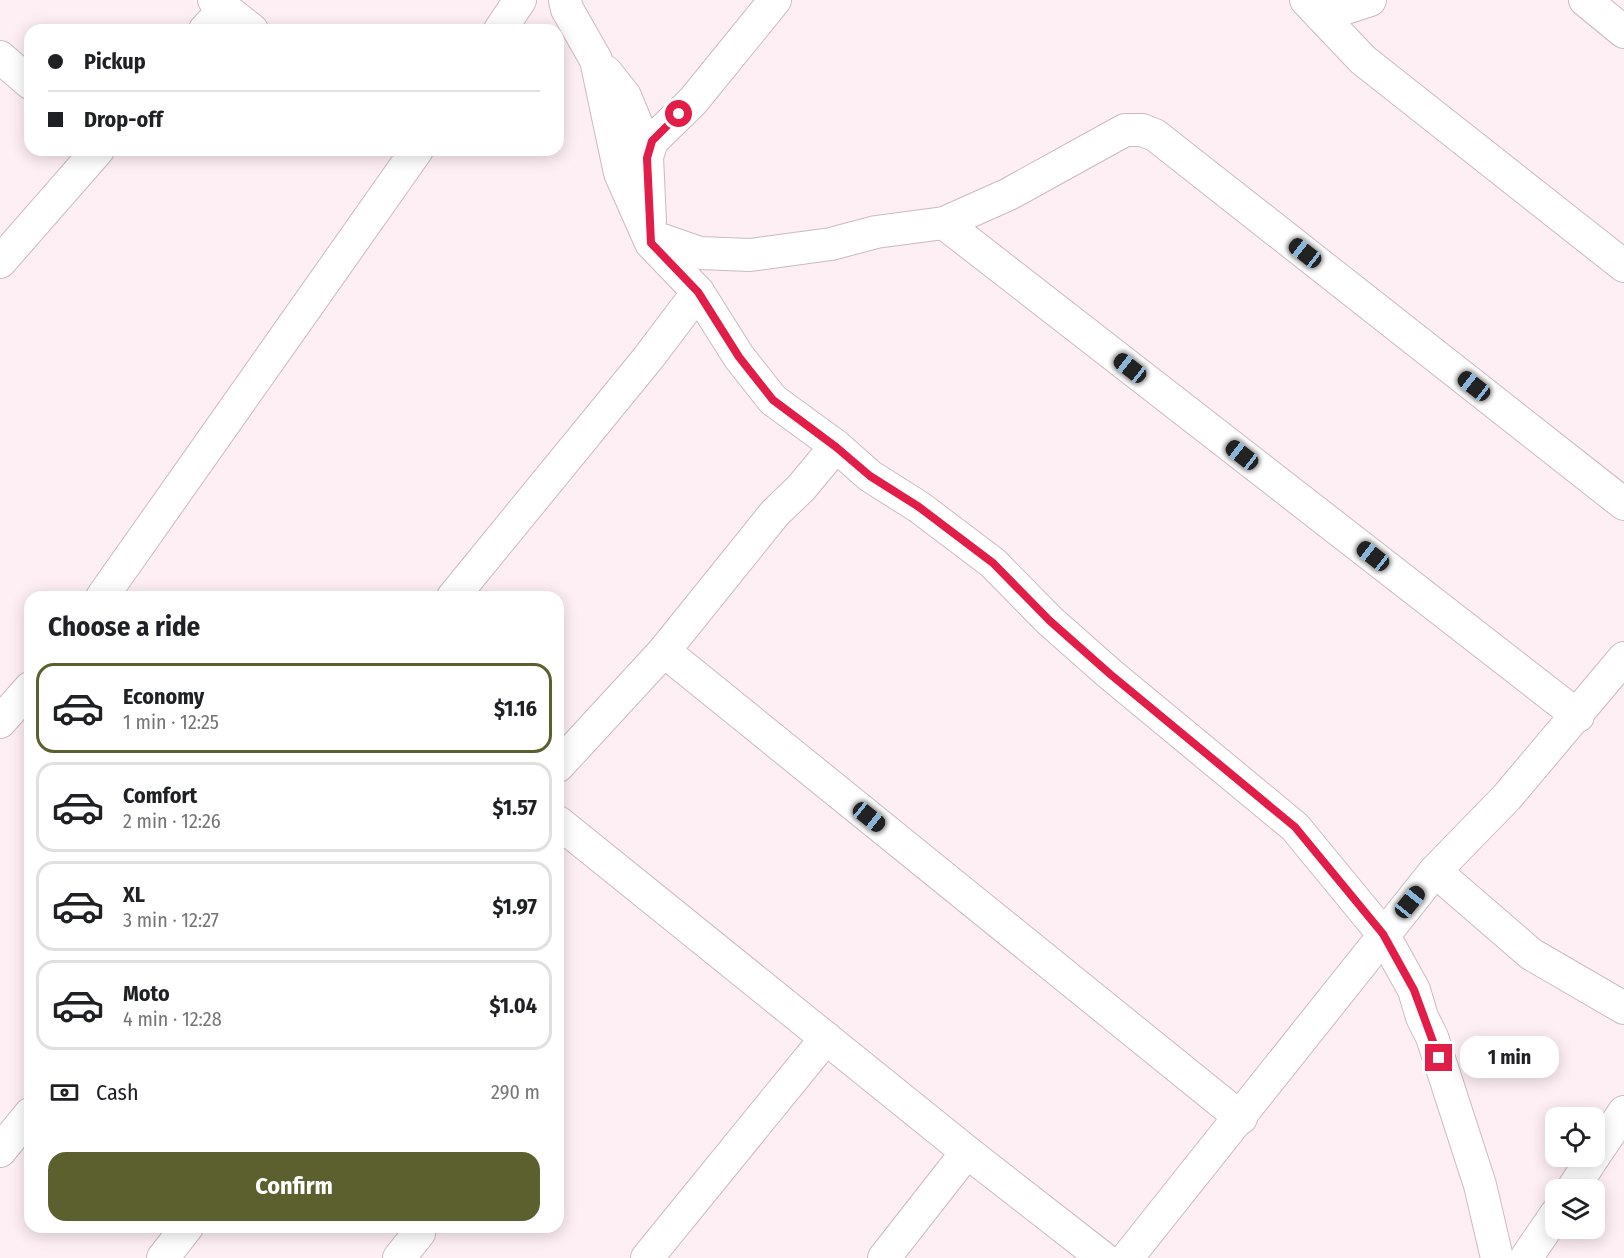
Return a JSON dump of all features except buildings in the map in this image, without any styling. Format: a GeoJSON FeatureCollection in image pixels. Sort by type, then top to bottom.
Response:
{"type":"FeatureCollection","features":[{"type":"Feature","properties":{"kind":"street"},"geometry":{"type":"LineString","coordinates":[[504,24],[520,0]]}},
{"type":"Feature","properties":{"kind":"street"},"geometry":{"type":"LineString","coordinates":[[565,0],[567,9],[596,60],[625,96],[648,152],[651,240]]}},
{"type":"Feature","properties":{"kind":"street"},"geometry":{"type":"LineString","coordinates":[[648,152],[652,141],[693,101],[775,0]]}},
{"type":"Feature","properties":{"kind":"street"},"geometry":{"type":"LineString","coordinates":[[1313,8],[1370,0]]}},
{"type":"Feature","properties":{"kind":"street"},"geometry":{"type":"LineString","coordinates":[[1585,0],[1624,32]]}},
{"type":"Feature","properties":{"kind":"street"},"geometry":{"type":"LineString","coordinates":[[1313,8],[1363,60],[1624,266]]}},
{"type":"Feature","properties":{"kind":"street"},"geometry":{"type":"LineString","coordinates":[[214,13],[239,24]]}},
{"type":"Feature","properties":{"kind":"street"},"geometry":{"type":"LineString","coordinates":[[0,57],[24,78]]}},
{"type":"Feature","properties":{"kind":"street"},"geometry":{"type":"LineString","coordinates":[[596,60],[620,173],[651,240],[698,292],[739,357],[773,400],[836,447],[870,476],[919,507],[993,563],[1050,621],[1110,674],[1295,827],[1383,934],[1414,990],[1422,1017],[1432,1036],[1480,1185],[1497,1258]]}},
{"type":"Feature","properties":{"kind":"street"},"geometry":{"type":"LineString","coordinates":[[651,240],[700,253],[750,255],[831,244],[876,232],[944,223],[1009,194],[1125,129],[1142,129],[1164,142],[1624,504]]}},
{"type":"Feature","properties":{"kind":"street"},"geometry":{"type":"LineString","coordinates":[[0,262],[93,156]]}},
{"type":"Feature","properties":{"kind":"street"},"geometry":{"type":"LineString","coordinates":[[106,591],[402,156]]}},
{"type":"Feature","properties":{"kind":"street"},"geometry":{"type":"LineString","coordinates":[[944,223],[1578,716]]}},
{"type":"Feature","properties":{"kind":"street"},"geometry":{"type":"LineString","coordinates":[[458,591],[649,357],[698,292]]}},
{"type":"Feature","properties":{"kind":"street"},"geometry":{"type":"LineString","coordinates":[[564,759],[664,651],[775,513],[801,488],[836,447]]}},
{"type":"Feature","properties":{"kind":"street"},"geometry":{"type":"LineString","coordinates":[[664,651],[1241,1118]]}},
{"type":"Feature","properties":{"kind":"street"},"geometry":{"type":"LineString","coordinates":[[1127,1258],[1241,1118],[1383,934],[1435,871],[1507,797],[1578,716],[1624,658]]}},
{"type":"Feature","properties":{"kind":"street"},"geometry":{"type":"LineString","coordinates":[[11,720],[24,698]]}},
{"type":"Feature","properties":{"kind":"street"},"geometry":{"type":"LineString","coordinates":[[564,827],[967,1152],[1103,1258]]}},
{"type":"Feature","properties":{"kind":"street"},"geometry":{"type":"LineString","coordinates":[[1435,871],[1531,954],[1624,1008]]}},
{"type":"Feature","properties":{"kind":"street"},"geometry":{"type":"LineString","coordinates":[[647,1258],[826,1038]]}},
{"type":"Feature","properties":{"kind":"street"},"geometry":{"type":"LineString","coordinates":[[1605,1140],[1624,1112]]}},
{"type":"Feature","properties":{"kind":"street"},"geometry":{"type":"LineString","coordinates":[[0,1151],[24,1121]]}},
{"type":"Feature","properties":{"kind":"street"},"geometry":{"type":"LineString","coordinates":[[884,1258],[967,1152]]}},
{"type":"Feature","properties":{"kind":"street"},"geometry":{"type":"LineString","coordinates":[[1526,1258],[1545,1230]]}},
{"type":"Feature","properties":{"kind":"street"},"geometry":{"type":"LineString","coordinates":[[163,1258],[182,1233]]}},
{"type":"Feature","properties":{"kind":"street"},"geometry":{"type":"LineString","coordinates":[[399,1258],[419,1233]]}},
{"type":"Feature","properties":{"kind":"route"},"geometry":{"type":"LineString","coordinates":[[679,114],[652,141],[647,158],[651,243],[698,292],[739,357],[773,400],[836,447],[870,476],[919,507],[993,563],[1050,621],[1110,674],[1295,827],[1383,934],[1414,990],[1422,1017],[1432,1036],[1439,1058]]}}]}
